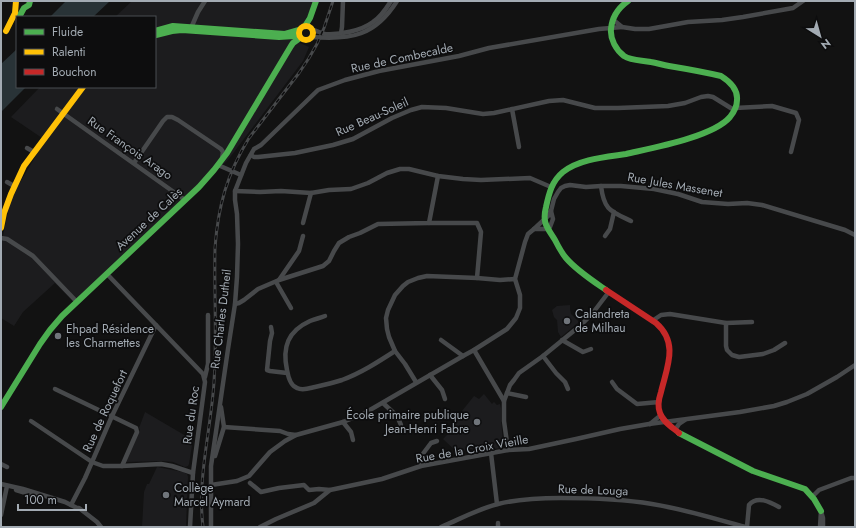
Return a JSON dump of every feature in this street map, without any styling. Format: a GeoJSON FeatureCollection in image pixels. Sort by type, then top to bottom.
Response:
{"type":"FeatureCollection","features":[{"type":"Feature","properties":{"kind":"street"},"geometry":{"type":"LineString","coordinates":[[20,16],[24,8],[29,5],[30,1]]}},
{"type":"Feature","properties":{"kind":"street"},"geometry":{"type":"LineString","coordinates":[[191,27],[205,1]]}},
{"type":"Feature","properties":{"kind":"street"},"geometry":{"type":"LineString","coordinates":[[300,37],[299,34],[307,28],[316,1]]}},
{"type":"Feature","properties":{"kind":"street"},"geometry":{"type":"LineString","coordinates":[[341,33],[343,1]]}},
{"type":"Feature","properties":{"kind":"street"},"geometry":{"type":"LineString","coordinates":[[156,31],[173,26],[279,33],[290,33],[307,28],[325,34],[341,33],[360,29],[374,22],[391,1]]}},
{"type":"Feature","properties":{"kind":"street"},"geometry":{"type":"LineString","coordinates":[[156,35],[182,30],[279,37],[294,36],[306,40],[311,39],[312,37],[344,37],[362,33],[376,26],[390,12],[397,1]]}},
{"type":"Feature","properties":{"kind":"street"},"geometry":{"type":"LineString","coordinates":[[613,28],[618,14],[627,1]]}},
{"type":"Feature","properties":{"kind":"street"},"geometry":{"type":"LineString","coordinates":[[627,1],[621,5],[616,12],[613,28],[612,40],[618,51],[628,59],[721,76],[727,79],[734,88],[737,100],[735,109],[731,117],[724,123],[708,131],[677,142],[573,165],[564,171],[555,180],[551,187],[545,208],[549,228],[554,239],[572,264],[608,293],[652,321],[666,333],[670,346],[670,352],[659,402],[660,411],[663,418],[674,430],[746,468],[805,489],[817,501],[823,518],[823,527]]}},
{"type":"Feature","properties":{"kind":"street","name":"Rue de Combecalde"},"geometry":{"type":"LineString","coordinates":[[235,191],[246,163],[254,149],[318,90],[379,71],[459,56],[489,48],[613,28],[622,27],[649,29],[688,22],[736,18],[793,8],[803,1]]}},
{"type":"Feature","properties":{"kind":"street"},"geometry":{"type":"LineString","coordinates":[[17,3],[20,8],[24,8]]}},
{"type":"Feature","properties":{"kind":"street"},"geometry":{"type":"LineString","coordinates":[[16,21],[5,33],[14,17],[17,3]]}},
{"type":"Feature","properties":{"kind":"street"},"geometry":{"type":"LineString","coordinates":[[616,22],[622,27]]}},
{"type":"Feature","properties":{"kind":"street"},"geometry":{"type":"LineString","coordinates":[[167,32],[176,28],[191,27],[234,34]]}},
{"type":"Feature","properties":{"kind":"street"},"geometry":{"type":"LineString","coordinates":[[307,28],[314,32],[312,37]]}},
{"type":"Feature","properties":{"kind":"street","name":"Avenue de Calès"},"geometry":{"type":"LineString","coordinates":[[1,407],[46,335],[62,316],[199,187],[218,165],[228,152],[291,46],[300,37]]}},
{"type":"Feature","properties":{"kind":"street"},"geometry":{"type":"LineString","coordinates":[[1,228],[14,186],[24,166],[82,88]]}},
{"type":"Feature","properties":{"kind":"street","name":"Rue Beau-Soleil"},"geometry":{"type":"LineString","coordinates":[[251,155],[258,157],[295,153],[333,145],[353,139],[392,118],[422,107],[446,108],[483,114],[548,101],[563,100],[596,108],[668,106],[685,103],[708,96],[713,97],[735,109]]}},
{"type":"Feature","properties":{"kind":"street"},"geometry":{"type":"LineString","coordinates":[[735,109],[772,106],[796,113],[799,120],[791,152]]}},
{"type":"Feature","properties":{"kind":"street","name":"Rue François Arago"},"geometry":{"type":"LineString","coordinates":[[58,109],[185,200]]}},
{"type":"Feature","properties":{"kind":"street"},"geometry":{"type":"LineString","coordinates":[[512,109],[519,147]]}},
{"type":"Feature","properties":{"kind":"street"},"geometry":{"type":"LineString","coordinates":[[134,163],[167,117],[172,117],[178,120],[221,149],[223,152],[222,158]]}},
{"type":"Feature","properties":{"kind":"street"},"geometry":{"type":"LineString","coordinates":[[28,148],[34,152]]}},
{"type":"Feature","properties":{"kind":"street"},"geometry":{"type":"LineString","coordinates":[[218,165],[241,175]]}},
{"type":"Feature","properties":{"kind":"street"},"geometry":{"type":"LineString","coordinates":[[235,191],[311,192],[351,189],[400,169],[409,169],[438,176],[481,180],[530,178],[551,187]]}},
{"type":"Feature","properties":{"kind":"street"},"geometry":{"type":"LineString","coordinates":[[429,223],[438,176]]}},
{"type":"Feature","properties":{"kind":"street"},"geometry":{"type":"LineString","coordinates":[[7,182],[14,186]]}},
{"type":"Feature","properties":{"kind":"street","name":"Rue Jules Massenet"},"geometry":{"type":"LineString","coordinates":[[515,279],[528,234],[551,211],[554,199],[561,188],[570,185],[586,187],[635,187],[678,194],[702,202],[728,204],[747,203],[762,205],[846,230],[855,235]]}},
{"type":"Feature","properties":{"kind":"street"},"geometry":{"type":"LineString","coordinates":[[601,186],[602,198],[609,208],[631,221]]}},
{"type":"Feature","properties":{"kind":"street","name":"Rue Charles Dutheil"},"geometry":{"type":"LineString","coordinates":[[212,527],[212,466],[220,401],[235,304],[237,277],[238,244],[235,191]]}},
{"type":"Feature","properties":{"kind":"street"},"geometry":{"type":"LineString","coordinates":[[303,223],[311,192]]}},
{"type":"Feature","properties":{"kind":"street","name":"Rue Jules Massenet"},"geometry":{"type":"LineString","coordinates":[[549,228],[553,219],[551,211]]}},
{"type":"Feature","properties":{"kind":"street"},"geometry":{"type":"LineString","coordinates":[[605,236],[610,228],[614,212]]}},
{"type":"Feature","properties":{"kind":"street"},"geometry":{"type":"LineString","coordinates":[[235,304],[244,300],[258,289],[324,266],[329,261],[339,243],[378,224],[477,224],[482,232],[477,278]]}},
{"type":"Feature","properties":{"kind":"street"},"geometry":{"type":"LineString","coordinates":[[534,229],[549,228]]}},
{"type":"Feature","properties":{"kind":"street"},"geometry":{"type":"LineString","coordinates":[[278,281],[299,251],[303,236]]}},
{"type":"Feature","properties":{"kind":"street"},"geometry":{"type":"LineString","coordinates":[[1,238],[7,239],[33,256],[77,302]]}},
{"type":"Feature","properties":{"kind":"street","name":"Rue du Roc"},"geometry":{"type":"LineString","coordinates":[[107,274],[201,370],[204,377],[205,382],[193,473],[190,527]]}},
{"type":"Feature","properties":{"kind":"street"},"geometry":{"type":"LineString","coordinates":[[211,485],[237,481],[249,476],[270,452],[285,441],[296,435],[343,422],[363,414],[416,382],[474,350],[507,329],[516,318],[520,308],[520,295],[515,279],[500,280],[427,276],[408,282],[403,286],[395,295],[390,305],[387,314],[387,329],[395,350],[406,364],[416,382]]}},
{"type":"Feature","properties":{"kind":"street"},"geometry":{"type":"LineString","coordinates":[[278,281],[291,308]]}},
{"type":"Feature","properties":{"kind":"street"},"geometry":{"type":"LineString","coordinates":[[508,450],[504,425],[504,401],[508,394],[510,385],[519,373],[543,356],[581,325],[592,314],[608,293]]}},
{"type":"Feature","properties":{"kind":"street"},"geometry":{"type":"LineString","coordinates":[[652,321],[660,315],[670,314],[726,323],[752,322]]}},
{"type":"Feature","properties":{"kind":"street"},"geometry":{"type":"LineString","coordinates":[[204,377],[208,364],[208,315]]}},
{"type":"Feature","properties":{"kind":"street"},"geometry":{"type":"LineString","coordinates":[[325,316],[312,320],[301,326],[294,332],[286,345],[284,358],[287,373],[290,381],[297,388],[306,389],[341,380],[366,369],[395,350]]}},
{"type":"Feature","properties":{"kind":"street"},"geometry":{"type":"LineString","coordinates":[[726,323],[726,350],[732,355],[740,357],[762,354],[774,350],[784,343]]}},
{"type":"Feature","properties":{"kind":"street","name":"Rue de Roquefort"},"geometry":{"type":"LineString","coordinates":[[71,506],[156,325]]}},
{"type":"Feature","properties":{"kind":"street"},"geometry":{"type":"LineString","coordinates":[[271,327],[272,333],[267,370],[287,373]]}},
{"type":"Feature","properties":{"kind":"street"},"geometry":{"type":"LineString","coordinates":[[441,340],[462,356]]}},
{"type":"Feature","properties":{"kind":"street"},"geometry":{"type":"LineString","coordinates":[[562,340],[583,352],[592,349]]}},
{"type":"Feature","properties":{"kind":"street"},"geometry":{"type":"LineString","coordinates":[[474,350],[504,401]]}},
{"type":"Feature","properties":{"kind":"street"},"geometry":{"type":"LineString","coordinates":[[543,356],[565,382],[568,389]]}},
{"type":"Feature","properties":{"kind":"street","name":"Rue de la Croix Vieille"},"geometry":{"type":"LineString","coordinates":[[260,527],[314,503],[330,490],[382,479],[421,466],[490,453],[576,440],[649,424],[663,418],[685,420],[774,406],[819,388],[855,365]]}},
{"type":"Feature","properties":{"kind":"street"},"geometry":{"type":"LineString","coordinates":[[430,375],[442,390],[445,399]]}},
{"type":"Feature","properties":{"kind":"street"},"geometry":{"type":"LineString","coordinates":[[612,382],[617,389],[637,404],[659,402]]}},
{"type":"Feature","properties":{"kind":"street"},"geometry":{"type":"LineString","coordinates":[[55,389],[136,428],[137,432],[122,466]]}},
{"type":"Feature","properties":{"kind":"street"},"geometry":{"type":"LineString","coordinates":[[508,394],[526,397]]}},
{"type":"Feature","properties":{"kind":"street","name":"Rue Charles Dutheil"},"geometry":{"type":"LineString","coordinates":[[212,466],[224,427],[220,401]]}},
{"type":"Feature","properties":{"kind":"street"},"geometry":{"type":"LineString","coordinates":[[383,403],[397,416],[401,425]]}},
{"type":"Feature","properties":{"kind":"street","name":"Rue de la Croix Vieille"},"geometry":{"type":"LineString","coordinates":[[649,424],[663,418]]}},
{"type":"Feature","properties":{"kind":"street"},"geometry":{"type":"LineString","coordinates":[[674,430],[685,420]]}},
{"type":"Feature","properties":{"kind":"street"},"geometry":{"type":"LineString","coordinates":[[31,421],[92,462],[103,466],[160,464],[172,466],[193,473]]}},
{"type":"Feature","properties":{"kind":"street"},"geometry":{"type":"LineString","coordinates":[[343,422],[351,432],[353,440]]}},
{"type":"Feature","properties":{"kind":"street"},"geometry":{"type":"LineString","coordinates":[[224,427],[280,431],[296,435]]}},
{"type":"Feature","properties":{"kind":"street"},"geometry":{"type":"LineString","coordinates":[[421,466],[422,455],[431,442],[437,441]]}},
{"type":"Feature","properties":{"kind":"street"},"geometry":{"type":"LineString","coordinates":[[490,453],[497,504]]}},
{"type":"Feature","properties":{"kind":"street"},"geometry":{"type":"LineString","coordinates":[[1,464],[7,467]]}},
{"type":"Feature","properties":{"kind":"street"},"geometry":{"type":"LineString","coordinates":[[813,496],[827,486],[855,478]]}},
{"type":"Feature","properties":{"kind":"street"},"geometry":{"type":"LineString","coordinates":[[250,483],[261,492],[304,485],[309,490],[330,490]]}},
{"type":"Feature","properties":{"kind":"street"},"geometry":{"type":"LineString","coordinates":[[1,515],[4,485],[79,509],[97,522],[101,527]]}},
{"type":"Feature","properties":{"kind":"street","name":"Rue de Louga"},"geometry":{"type":"LineString","coordinates":[[441,527],[497,504],[550,498],[621,500],[651,504],[674,508],[747,527]]}},
{"type":"Feature","properties":{"kind":"street"},"geometry":{"type":"LineString","coordinates":[[747,527],[749,505],[754,500],[758,499],[772,502],[779,507]]}},
{"type":"Feature","properties":{"kind":"street"},"geometry":{"type":"LineString","coordinates":[[820,527],[821,511]]}},
{"type":"Feature","properties":{"kind":"shaded area"},"geometry":{"type":"Polygon","coordinates":[[[66,1],[110,1],[94,16],[51,16],[66,1]]]}},
{"type":"Feature","properties":{"kind":"shaded area"},"geometry":{"type":"Polygon","coordinates":[[[132,1],[313,1],[311,9],[297,35],[300,43],[309,47],[303,61],[228,160],[74,302],[55,283],[23,312],[14,326],[1,318],[1,245],[11,198],[45,140],[11,117],[39,88],[156,88],[156,16],[116,16],[132,1]]]}},
{"type":"Feature","properties":{"kind":"shaded area"},"geometry":{"type":"Polygon","coordinates":[[[16,50],[16,88],[25,88],[1,112],[1,64],[16,50]]]}},
{"type":"Feature","properties":{"kind":"shaded area","name":"Calandreta de Milhau"},"geometry":{"type":"Polygon","coordinates":[[[570,305],[571,314],[579,322],[561,337],[558,332],[557,320],[554,317],[552,310],[557,306],[570,305]]]}},
{"type":"Feature","properties":{"kind":"shaded area","name":"École primaire publique Jean-Henri Fabre"},"geometry":{"type":"Polygon","coordinates":[[[484,394],[492,404],[494,402],[497,405],[500,404],[503,444],[500,448],[473,453],[472,449],[457,452],[443,439],[453,429],[450,426],[474,396],[479,399],[484,394]]]}},
{"type":"Feature","properties":{"kind":"shaded area"},"geometry":{"type":"Polygon","coordinates":[[[145,412],[193,439],[188,466],[185,467],[173,462],[163,461],[125,462],[140,429],[139,428],[145,412]]]}},
{"type":"Feature","properties":{"kind":"shaded area","name":"Collège Marcel Aymard"},"geometry":{"type":"Polygon","coordinates":[[[157,467],[187,474],[186,527],[142,527],[144,492],[157,467]]]}},
{"type":"Feature","properties":{"kind":"railway"},"geometry":{"type":"LineString","coordinates":[[203,527],[203,472],[215,365],[215,248],[221,204],[229,178],[241,151],[249,138],[309,58],[324,28],[333,1]]}},
{"type":"Feature","properties":{"kind":"traffic: fast"},"geometry":{"type":"LineString","coordinates":[[20,16],[24,8],[29,5],[30,1]]}},
{"type":"Feature","properties":{"kind":"traffic: fast"},"geometry":{"type":"LineString","coordinates":[[305,26],[310,18],[316,1]]}},
{"type":"Feature","properties":{"kind":"traffic: fast"},"geometry":{"type":"LineString","coordinates":[[606,290],[585,275],[566,258],[546,225],[545,212],[547,202],[556,179],[569,168],[585,161],[666,145],[696,136],[722,124],[733,113],[737,102],[736,92],[730,83],[721,76],[653,62],[634,60],[621,54],[613,40],[611,29],[616,13],[628,1]]}},
{"type":"Feature","properties":{"kind":"traffic: fast"},"geometry":{"type":"LineString","coordinates":[[156,31],[173,26],[285,34],[299,30]]}},
{"type":"Feature","properties":{"kind":"traffic: fast"},"geometry":{"type":"LineString","coordinates":[[156,35],[182,30],[279,37],[300,37]]}},
{"type":"Feature","properties":{"kind":"traffic: fast"},"geometry":{"type":"LineString","coordinates":[[1,407],[40,344],[62,316],[199,187],[214,170],[227,153],[291,46],[300,38]]}},
{"type":"Feature","properties":{"kind":"traffic: fast"},"geometry":{"type":"LineString","coordinates":[[679,433],[753,471],[805,489],[814,499],[821,511]]}},
{"type":"Feature","properties":{"kind":"traffic: slow"},"geometry":{"type":"LineString","coordinates":[[6,31],[15,13],[16,1]]}},
{"type":"Feature","properties":{"kind":"traffic: slow"},"geometry":{"type":"LineString","coordinates":[[303,26],[309,26],[313,30],[313,33],[313,36],[309,40],[303,40],[299,36],[299,30],[303,26]]}},
{"type":"Feature","properties":{"kind":"traffic: slow"},"geometry":{"type":"LineString","coordinates":[[1,228],[4,213],[11,194],[24,166],[82,88]]}},
{"type":"Feature","properties":{"kind":"traffic: jam"},"geometry":{"type":"LineString","coordinates":[[606,290],[656,323],[663,331],[669,347],[669,356],[659,399],[659,408],[663,419],[679,433]]}},
{"type":"Feature","properties":{"kind":"place","name":"Calandreta de Milhau"},"geometry":{"type":"Point","coordinates":[567,321]}},
{"type":"Feature","properties":{"kind":"place","name":"Ehpad Résidence les Charmettes"},"geometry":{"type":"Point","coordinates":[58,336]}},
{"type":"Feature","properties":{"kind":"place","name":"École primaire publique Jean-Henri Fabre"},"geometry":{"type":"Point","coordinates":[477,422]}},
{"type":"Feature","properties":{"kind":"place","name":"Collège Marcel Aymard"},"geometry":{"type":"Point","coordinates":[166,495]}}]}
